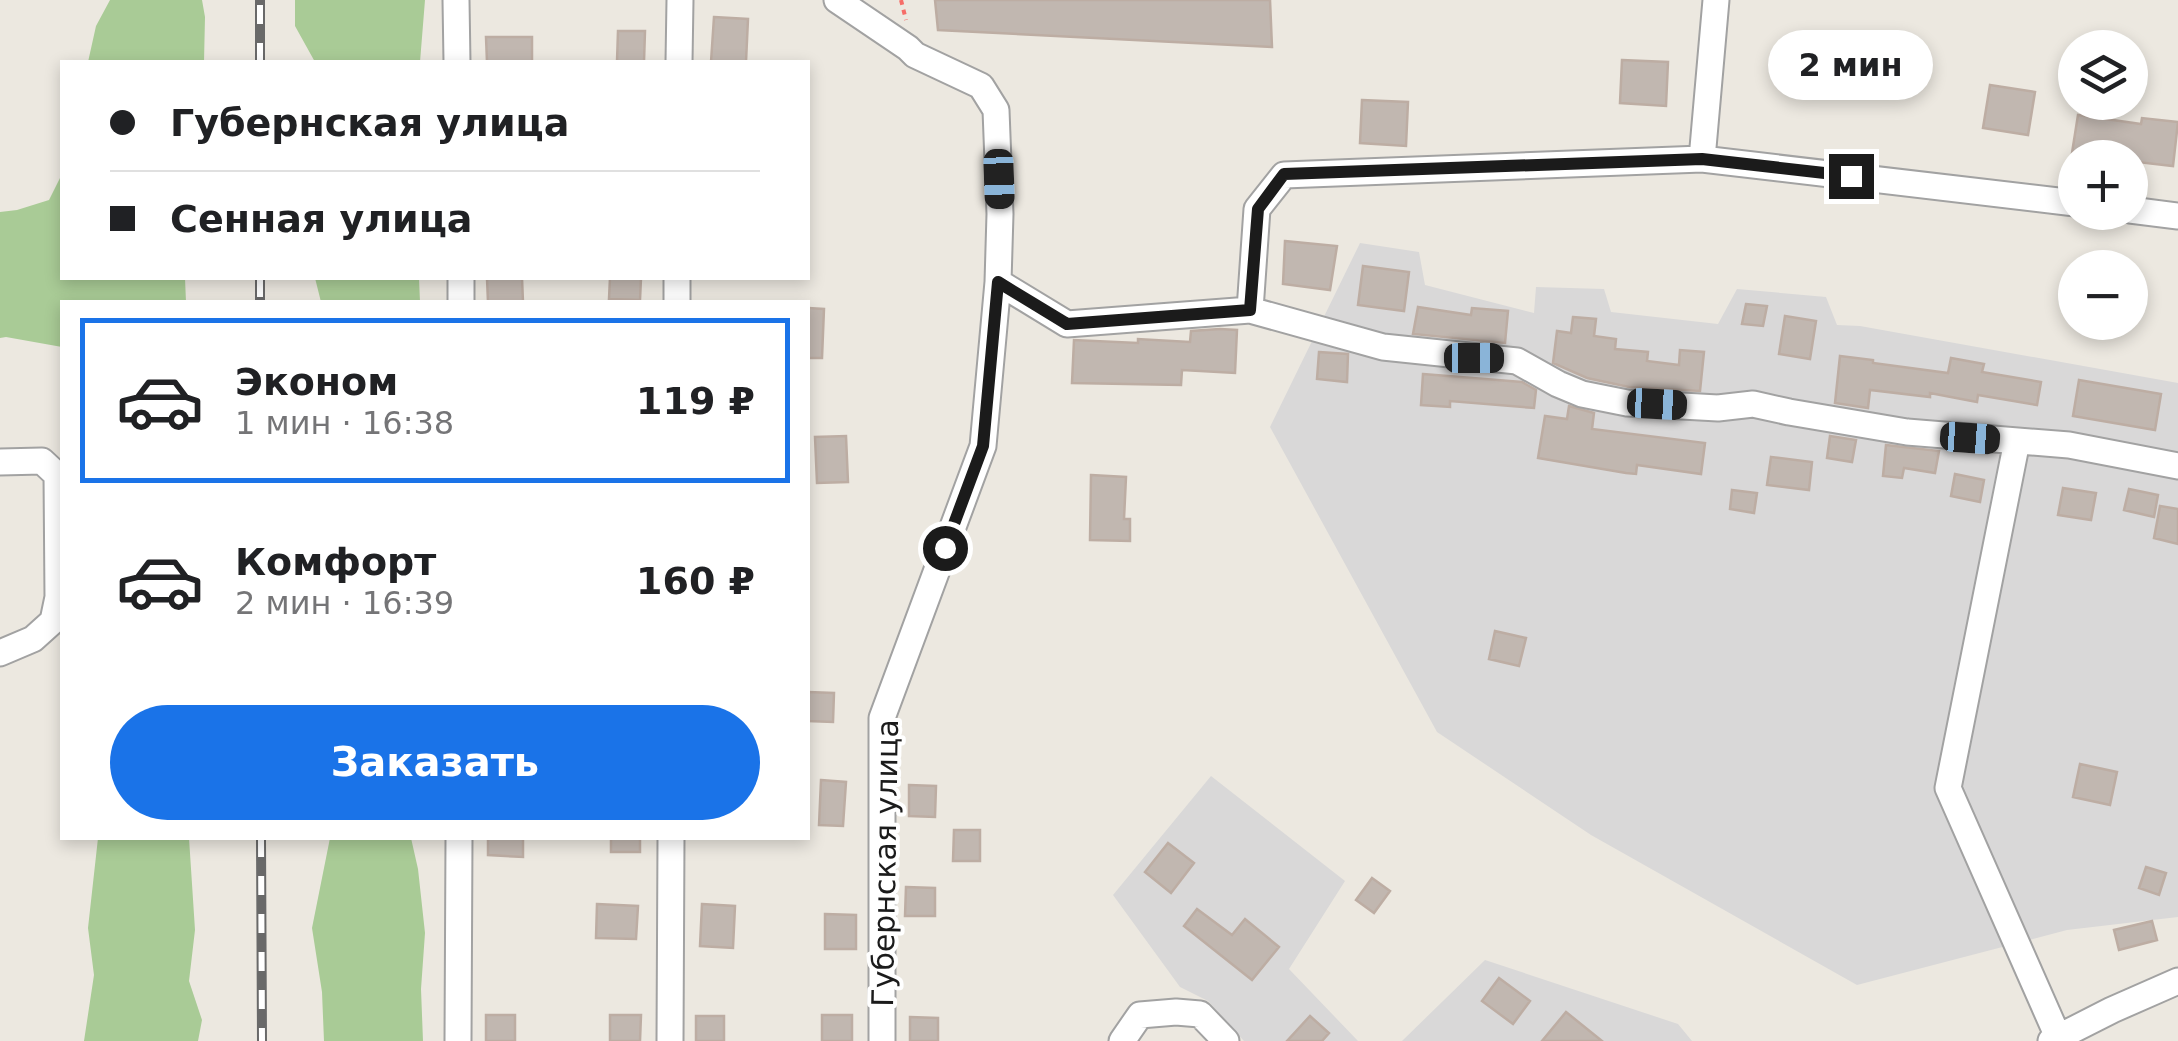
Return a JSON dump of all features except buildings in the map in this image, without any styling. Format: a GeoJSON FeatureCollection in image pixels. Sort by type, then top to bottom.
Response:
{"type":"FeatureCollection","features":[{"type":"Feature","properties":{"kind":"street"},"geometry":{"type":"LineString","coordinates":[[456,0],[458,60]]}},
{"type":"Feature","properties":{"kind":"street"},"geometry":{"type":"LineString","coordinates":[[679,60],[680,0]]}},
{"type":"Feature","properties":{"kind":"street","name":"Губернская улица"},"geometry":{"type":"LineString","coordinates":[[837,0],[915,54],[980,86],[996,110],[998,282],[983,446],[882,718],[882,1041]]}},
{"type":"Feature","properties":{"kind":"street"},"geometry":{"type":"LineString","coordinates":[[1702,159],[1716,0]]}},
{"type":"Feature","properties":{"kind":"street"},"geometry":{"type":"LineString","coordinates":[[1250,310],[1258,209],[1284,174],[1702,159],[2058,202]]}},
{"type":"Feature","properties":{"kind":"street"},"geometry":{"type":"LineString","coordinates":[[2148,212],[2178,216]]}},
{"type":"Feature","properties":{"kind":"street"},"geometry":{"type":"LineString","coordinates":[[998,282],[1067,324],[1250,310],[1384,347],[1517,361],[1582,394],[1627,403],[1718,408],[1753,404],[1907,432],[2069,445],[2178,466]]}},
{"type":"Feature","properties":{"kind":"street"},"geometry":{"type":"LineString","coordinates":[[2018,441],[1948,788],[2067,1036],[2178,981]]}},
{"type":"Feature","properties":{"kind":"street"},"geometry":{"type":"LineString","coordinates":[[0,462],[42,461],[57,475],[58,598],[53,621],[33,639],[0,653]]}},
{"type":"Feature","properties":{"kind":"street"},"geometry":{"type":"LineString","coordinates":[[458,1041],[459,840]]}},
{"type":"Feature","properties":{"kind":"street"},"geometry":{"type":"LineString","coordinates":[[670,1041],[671,840]]}},
{"type":"Feature","properties":{"kind":"street"},"geometry":{"type":"LineString","coordinates":[[1122,1041],[1140,1016],[1176,1012],[1200,1014],[1226,1041]]}},
{"type":"Feature","properties":{"kind":"shaded area"},"geometry":{"type":"Polygon","coordinates":[[[1360,243],[1419,252],[1425,285],[1534,313],[1536,287],[1604,289],[1611,312],[1718,324],[1737,289],[1826,297],[1837,325],[2178,383],[2178,917],[2067,930],[1857,985],[1591,835],[1437,732],[1270,427],[1360,243]]]}},
{"type":"Feature","properties":{"kind":"shaded area"},"geometry":{"type":"Polygon","coordinates":[[[1211,776],[1345,881],[1289,969],[1358,1041],[1244,1041],[1208,1001],[1180,987],[1113,895],[1211,776]]]}},
{"type":"Feature","properties":{"kind":"shaded area"},"geometry":{"type":"Polygon","coordinates":[[[1485,960],[1678,1024],[1692,1041],[1402,1041],[1485,960]]]}},
{"type":"Feature","properties":{"kind":"green space"},"geometry":{"type":"Polygon","coordinates":[[[110,0],[202,0],[204,60],[88,60],[96,26],[110,0]]]}},
{"type":"Feature","properties":{"kind":"green space"},"geometry":{"type":"Polygon","coordinates":[[[295,0],[425,0],[420,60],[314,60],[295,26],[295,0]]]}},
{"type":"Feature","properties":{"kind":"green space"},"geometry":{"type":"Polygon","coordinates":[[[60,178],[60,280],[185,280],[186,300],[60,300],[60,347],[0,338],[0,212],[49,200],[60,178]]]}},
{"type":"Feature","properties":{"kind":"green space"},"geometry":{"type":"Polygon","coordinates":[[[316,280],[419,280],[420,300],[320,300],[316,280]]]}},
{"type":"Feature","properties":{"kind":"green space"},"geometry":{"type":"Polygon","coordinates":[[[98,840],[189,840],[195,930],[189,981],[202,1020],[198,1041],[84,1041],[94,975],[88,928],[98,840]]]}},
{"type":"Feature","properties":{"kind":"green space"},"geometry":{"type":"Polygon","coordinates":[[[330,840],[411,840],[425,933],[423,1041],[324,1041],[322,992],[312,928],[330,840]]]}},
{"type":"Feature","properties":{"kind":"railway"},"geometry":{"type":"LineString","coordinates":[[260,0],[260,60]]}},
{"type":"Feature","properties":{"kind":"railway"},"geometry":{"type":"LineString","coordinates":[[260,280],[260,300]]}},
{"type":"Feature","properties":{"kind":"railway"},"geometry":{"type":"LineString","coordinates":[[261,840],[262,1041]]}},
{"type":"Feature","properties":{"kind":"route"},"geometry":{"type":"LineString","coordinates":[[945,548],[983,446],[998,282],[1067,324],[1250,310],[1258,209],[1284,174],[1702,159],[1851,176]]}}]}
